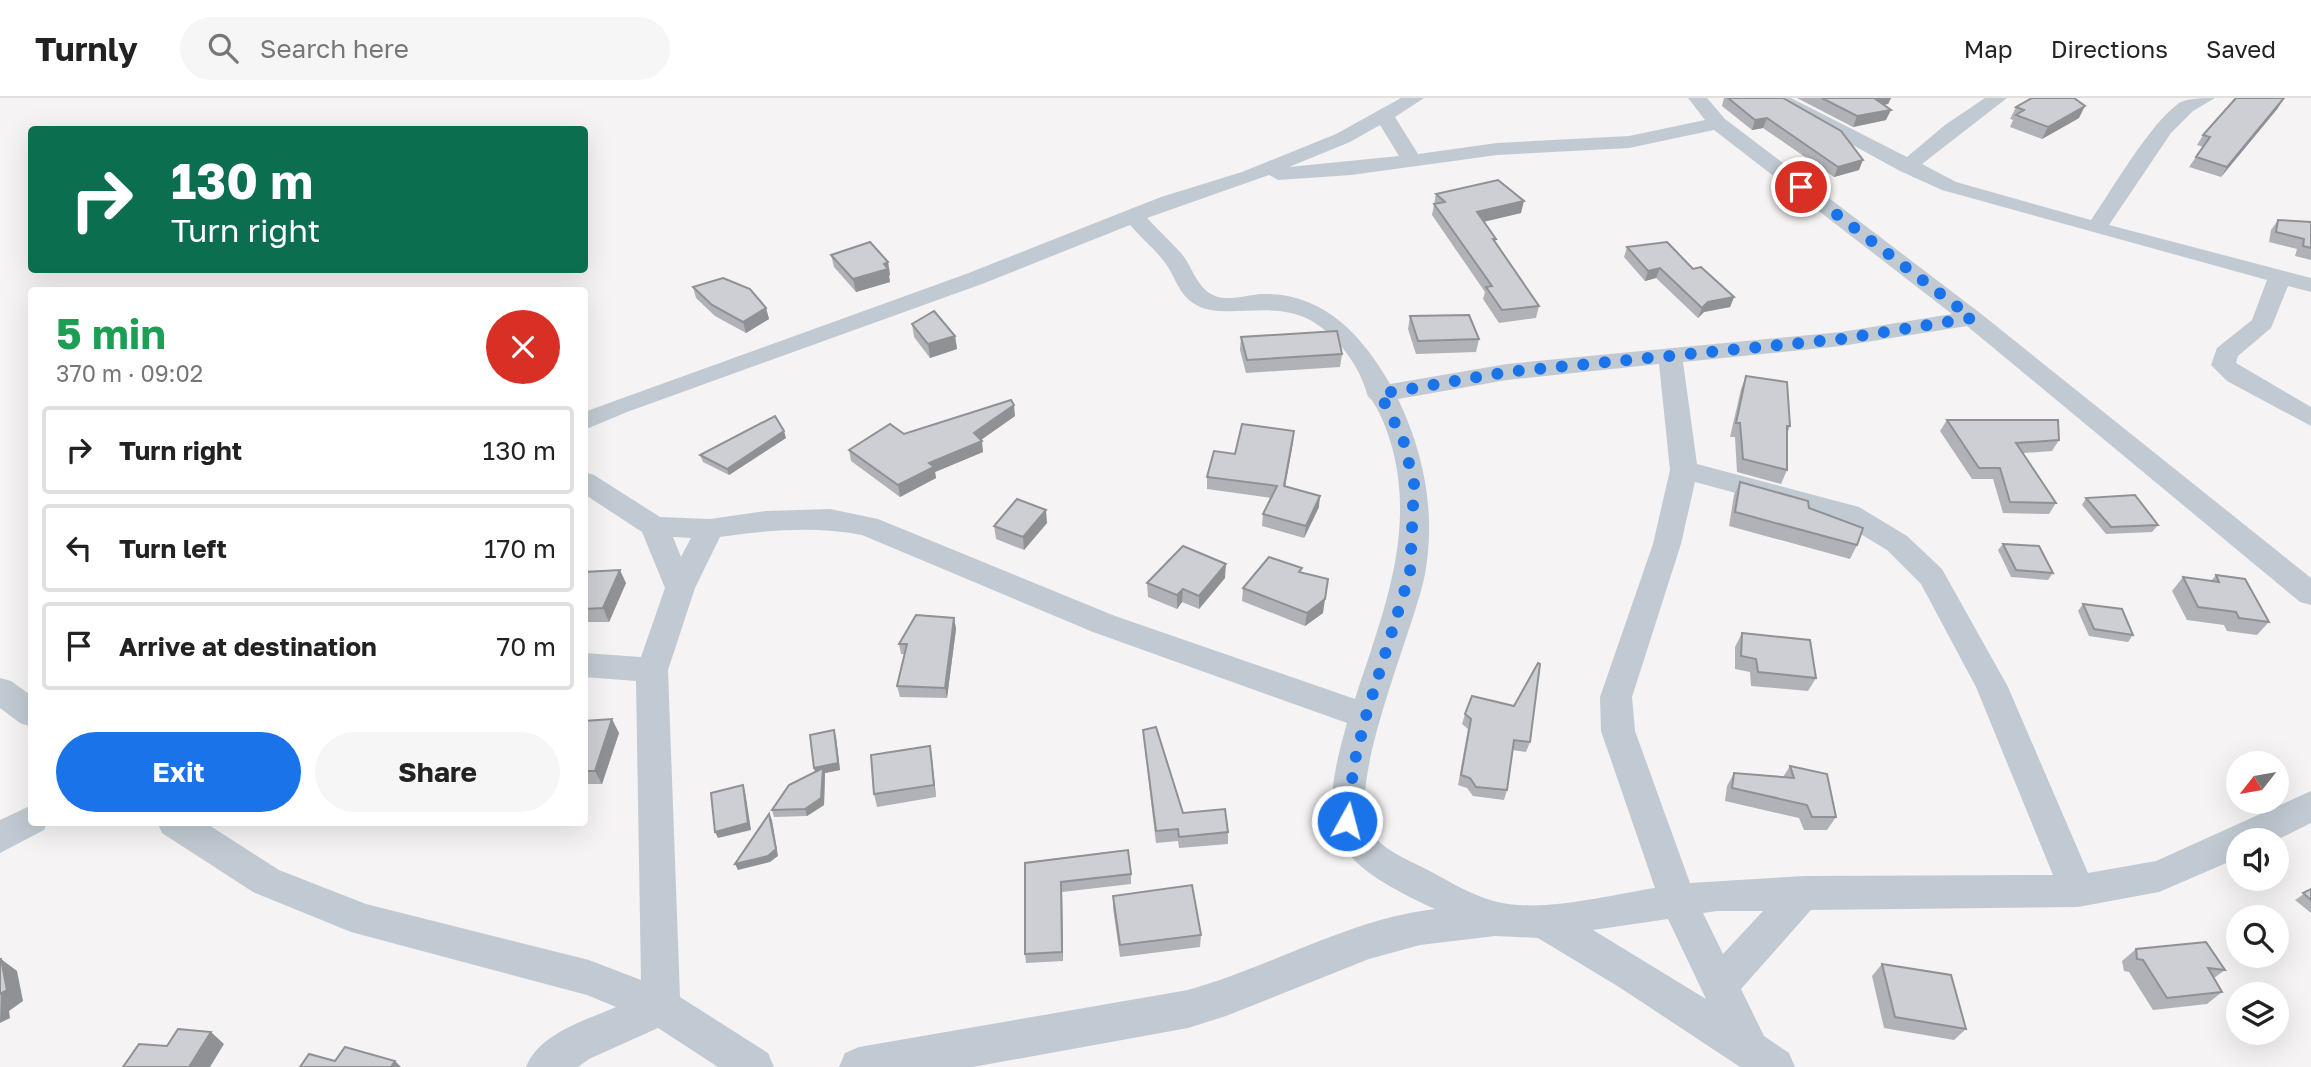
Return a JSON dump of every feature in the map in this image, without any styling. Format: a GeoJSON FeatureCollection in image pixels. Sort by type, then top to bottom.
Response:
{"type":"FeatureCollection","features":[{"type":"Feature","properties":{"kind":"street"},"geometry":{"type":"LineString","coordinates":[[588,420],[618,406],[974,279],[1133,216],[1249,176],[1343,138],[1415,98]]}},
{"type":"Feature","properties":{"kind":"street"},"geometry":{"type":"LineString","coordinates":[[1697,98],[1718,123],[1972,318],[2311,594]]}},
{"type":"Feature","properties":{"kind":"street"},"geometry":{"type":"LineString","coordinates":[[1776,98],[1906,167],[1959,189],[2096,229],[2281,275],[2311,285]]}},
{"type":"Feature","properties":{"kind":"street"},"geometry":{"type":"LineString","coordinates":[[1906,167],[1962,121],[1998,98]]}},
{"type":"Feature","properties":{"kind":"street"},"geometry":{"type":"LineString","coordinates":[[2096,229],[2164,129],[2186,107],[2201,99]]}},
{"type":"Feature","properties":{"kind":"street"},"geometry":{"type":"LineString","coordinates":[[1382,114],[1412,160]]}},
{"type":"Feature","properties":{"kind":"street"},"geometry":{"type":"LineString","coordinates":[[1249,176],[1351,169],[1497,149],[1629,142],[1718,123]]}},
{"type":"Feature","properties":{"kind":"street"},"geometry":{"type":"LineString","coordinates":[[1133,216],[1174,260],[1201,299],[1220,304],[1259,300],[1300,304],[1331,321],[1361,355],[1403,439],[1414,484],[1410,573],[1366,716],[1354,764],[1347,821],[1355,839],[1386,864],[1495,919]]}},
{"type":"Feature","properties":{"kind":"street"},"geometry":{"type":"LineString","coordinates":[[2281,275],[2263,323],[2226,353],[2222,358],[2222,365],[2236,376],[2311,418]]}},
{"type":"Feature","properties":{"kind":"street"},"geometry":{"type":"LineString","coordinates":[[1380,394],[1507,372],[1841,339],[1972,318]]}},
{"type":"Feature","properties":{"kind":"street"},"geometry":{"type":"LineString","coordinates":[[1670,355],[1684,470],[1667,544],[1616,697],[1618,731],[1678,900],[1720,985],[1763,1059]]}},
{"type":"Feature","properties":{"kind":"street"},"geometry":{"type":"LineString","coordinates":[[1684,470],[1849,513],[1897,543],[1932,577],[1992,687],[2078,891]]}},
{"type":"Feature","properties":{"kind":"street"},"geometry":{"type":"LineString","coordinates":[[588,484],[654,526],[710,529],[766,520],[830,519],[868,526],[1104,624],[1366,716]]}},
{"type":"Feature","properties":{"kind":"street"},"geometry":{"type":"LineString","coordinates":[[654,526],[680,588]]}},
{"type":"Feature","properties":{"kind":"street"},"geometry":{"type":"LineString","coordinates":[[661,1007],[652,670],[680,588],[710,529]]}},
{"type":"Feature","properties":{"kind":"street"},"geometry":{"type":"LineString","coordinates":[[588,665],[652,670]]}},
{"type":"Feature","properties":{"kind":"street"},"geometry":{"type":"LineString","coordinates":[[0,690],[28,711]]}},
{"type":"Feature","properties":{"kind":"street"},"geometry":{"type":"LineString","coordinates":[[2267,828],[2311,806]]}},
{"type":"Feature","properties":{"kind":"street"},"geometry":{"type":"LineString","coordinates":[[0,838],[28,822]]}},
{"type":"Feature","properties":{"kind":"street"},"geometry":{"type":"LineString","coordinates":[[180,826],[266,881],[364,920],[589,978],[661,1007],[754,1067]]}},
{"type":"Feature","properties":{"kind":"street"},"geometry":{"type":"LineString","coordinates":[[859,1067],[906,1057],[1026,1040],[1188,1009],[1226,998],[1366,942],[1420,929],[1495,919],[1543,920],[1717,895],[2078,891],[2159,876],[2226,847]]}},
{"type":"Feature","properties":{"kind":"street"},"geometry":{"type":"LineString","coordinates":[[1720,985],[1804,892]]}},
{"type":"Feature","properties":{"kind":"street"},"geometry":{"type":"LineString","coordinates":[[1543,920],[1633,974],[1763,1059]]}},
{"type":"Feature","properties":{"kind":"street"},"geometry":{"type":"LineString","coordinates":[[546,1067],[575,1045],[661,1007]]}},
{"type":"Feature","properties":{"kind":"building"},"geometry":{"type":"Polygon","coordinates":[[[1728,98],[1783,98],[1841,131],[1863,160],[1838,167],[1767,118],[1755,120],[1728,98]]]}},
{"type":"Feature","properties":{"kind":"building"},"geometry":{"type":"Polygon","coordinates":[[[1822,98],[1874,98],[1891,110],[1857,116],[1822,98]]]}},
{"type":"Feature","properties":{"kind":"building"},"geometry":{"type":"Polygon","coordinates":[[[2032,98],[2074,98],[2085,106],[2048,127],[2016,115],[2024,110],[2016,107],[2032,98]]]}},
{"type":"Feature","properties":{"kind":"building"},"geometry":{"type":"Polygon","coordinates":[[[2236,98],[2284,98],[2227,167],[2196,157],[2210,137],[2203,135],[2236,98]]]}},
{"type":"Feature","properties":{"kind":"building"},"geometry":{"type":"Polygon","coordinates":[[[1498,180],[1524,201],[1477,212],[1539,306],[1502,310],[1486,287],[1492,286],[1434,204],[1445,202],[1436,194],[1498,180]]]}},
{"type":"Feature","properties":{"kind":"building"},"geometry":{"type":"Polygon","coordinates":[[[2278,220],[2311,222],[2311,248],[2303,246],[2304,239],[2276,232],[2278,220]]]}},
{"type":"Feature","properties":{"kind":"building"},"geometry":{"type":"Polygon","coordinates":[[[870,242],[888,262],[884,264],[888,269],[853,279],[831,255],[870,242]]]}},
{"type":"Feature","properties":{"kind":"building"},"geometry":{"type":"Polygon","coordinates":[[[1667,242],[1693,269],[1701,267],[1734,297],[1708,302],[1702,308],[1660,268],[1648,271],[1627,247],[1667,242]]]}},
{"type":"Feature","properties":{"kind":"building"},"geometry":{"type":"Polygon","coordinates":[[[723,278],[750,289],[766,308],[743,322],[712,305],[693,287],[723,278]]]}},
{"type":"Feature","properties":{"kind":"building"},"geometry":{"type":"Polygon","coordinates":[[[934,311],[955,336],[928,344],[912,324],[934,311]]]}},
{"type":"Feature","properties":{"kind":"building"},"geometry":{"type":"Polygon","coordinates":[[[1469,315],[1479,339],[1418,341],[1410,316],[1469,315]]]}},
{"type":"Feature","properties":{"kind":"building"},"geometry":{"type":"Polygon","coordinates":[[[1337,331],[1342,354],[1247,360],[1241,337],[1337,331]]]}},
{"type":"Feature","properties":{"kind":"building"},"geometry":{"type":"Polygon","coordinates":[[[1746,376],[1787,382],[1790,426],[1787,426],[1787,470],[1743,459],[1740,423],[1736,423],[1746,376]]]}},
{"type":"Feature","properties":{"kind":"building"},"geometry":{"type":"Polygon","coordinates":[[[1011,400],[1014,405],[974,433],[982,441],[929,463],[934,467],[898,485],[849,450],[890,424],[904,434],[1011,400]]]}},
{"type":"Feature","properties":{"kind":"building"},"geometry":{"type":"Polygon","coordinates":[[[775,416],[784,431],[727,469],[700,455],[775,416]]]}},
{"type":"Feature","properties":{"kind":"building"},"geometry":{"type":"Polygon","coordinates":[[[1947,420],[2058,420],[2059,440],[2016,443],[2056,503],[2010,502],[2000,468],[1979,468],[1947,420]]]}},
{"type":"Feature","properties":{"kind":"building"},"geometry":{"type":"Polygon","coordinates":[[[1242,424],[1294,431],[1284,486],[1320,496],[1306,526],[1263,514],[1277,486],[1207,477],[1214,451],[1235,454],[1242,424]]]}},
{"type":"Feature","properties":{"kind":"building"},"geometry":{"type":"Polygon","coordinates":[[[1740,482],[1808,501],[1809,508],[1863,528],[1857,545],[1735,512],[1740,482]]]}},
{"type":"Feature","properties":{"kind":"building"},"geometry":{"type":"Polygon","coordinates":[[[2135,495],[2158,525],[2111,527],[2086,498],[2135,495]]]}},
{"type":"Feature","properties":{"kind":"building"},"geometry":{"type":"Polygon","coordinates":[[[1017,499],[1046,510],[1023,537],[994,526],[1017,499]]]}},
{"type":"Feature","properties":{"kind":"building"},"geometry":{"type":"Polygon","coordinates":[[[2003,544],[2039,546],[2053,573],[2016,570],[2003,544]]]}},
{"type":"Feature","properties":{"kind":"building"},"geometry":{"type":"Polygon","coordinates":[[[1183,546],[1226,564],[1199,596],[1183,589],[1177,595],[1147,583],[1183,546]]]}},
{"type":"Feature","properties":{"kind":"building"},"geometry":{"type":"Polygon","coordinates":[[[1269,557],[1302,568],[1299,572],[1328,579],[1325,599],[1307,613],[1243,588],[1269,557]]]}},
{"type":"Feature","properties":{"kind":"building"},"geometry":{"type":"Polygon","coordinates":[[[620,570],[603,608],[588,609],[588,572],[620,570]]]}},
{"type":"Feature","properties":{"kind":"building"},"geometry":{"type":"Polygon","coordinates":[[[2216,575],[2245,579],[2269,622],[2239,618],[2236,612],[2198,607],[2183,577],[2219,582],[2216,575]]]}},
{"type":"Feature","properties":{"kind":"building"},"geometry":{"type":"Polygon","coordinates":[[[2083,604],[2122,609],[2133,635],[2094,629],[2083,604]]]}},
{"type":"Feature","properties":{"kind":"building"},"geometry":{"type":"Polygon","coordinates":[[[916,615],[954,618],[945,688],[897,686],[907,644],[899,644],[916,615]]]}},
{"type":"Feature","properties":{"kind":"building"},"geometry":{"type":"Polygon","coordinates":[[[1742,633],[1810,640],[1816,678],[1758,672],[1756,659],[1741,656],[1742,633]]]}},
{"type":"Feature","properties":{"kind":"building"},"geometry":{"type":"Polygon","coordinates":[[[1538,663],[1530,742],[1514,740],[1507,790],[1476,787],[1470,778],[1461,775],[1471,719],[1465,714],[1472,696],[1514,706],[1538,663]]]}},
{"type":"Feature","properties":{"kind":"building"},"geometry":{"type":"Polygon","coordinates":[[[612,719],[595,771],[588,771],[588,721],[612,719]]]}},
{"type":"Feature","properties":{"kind":"building"},"geometry":{"type":"Polygon","coordinates":[[[1156,727],[1183,813],[1225,809],[1228,832],[1179,837],[1178,829],[1156,831],[1143,730],[1156,727]]]}},
{"type":"Feature","properties":{"kind":"building"},"geometry":{"type":"Polygon","coordinates":[[[834,730],[838,763],[814,768],[810,735],[834,730]]]}},
{"type":"Feature","properties":{"kind":"building"},"geometry":{"type":"Polygon","coordinates":[[[930,746],[934,785],[874,794],[871,755],[930,746]]]}},
{"type":"Feature","properties":{"kind":"building"},"geometry":{"type":"Polygon","coordinates":[[[1790,766],[1827,774],[1836,817],[1812,817],[1807,805],[1732,788],[1734,773],[1794,778],[1790,766]]]}},
{"type":"Feature","properties":{"kind":"building"},"geometry":{"type":"Polygon","coordinates":[[[823,768],[821,798],[805,809],[772,810],[789,785],[823,768]]]}},
{"type":"Feature","properties":{"kind":"building"},"geometry":{"type":"Polygon","coordinates":[[[743,785],[748,823],[715,832],[711,793],[743,785]]]}},
{"type":"Feature","properties":{"kind":"building"},"geometry":{"type":"Polygon","coordinates":[[[769,814],[776,849],[768,856],[735,864],[769,814]]]}},
{"type":"Feature","properties":{"kind":"building"},"geometry":{"type":"Polygon","coordinates":[[[1128,850],[1131,874],[1061,882],[1062,952],[1025,954],[1025,863],[1128,850]]]}},
{"type":"Feature","properties":{"kind":"building"},"geometry":{"type":"Polygon","coordinates":[[[1192,885],[1201,935],[1120,945],[1113,896],[1192,885]]]}},
{"type":"Feature","properties":{"kind":"building"},"geometry":{"type":"Polygon","coordinates":[[[2311,889],[2311,900],[2303,893],[2311,889]]]}},
{"type":"Feature","properties":{"kind":"building"},"geometry":{"type":"Polygon","coordinates":[[[2206,942],[2225,970],[2208,968],[2222,992],[2167,998],[2143,960],[2137,959],[2136,949],[2206,942]]]}},
{"type":"Feature","properties":{"kind":"building"},"geometry":{"type":"Polygon","coordinates":[[[0,959],[7,990],[0,994],[0,959]]]}},
{"type":"Feature","properties":{"kind":"building"},"geometry":{"type":"Polygon","coordinates":[[[1882,964],[1951,975],[1966,1029],[1895,1017],[1882,964]]]}},
{"type":"Feature","properties":{"kind":"building"},"geometry":{"type":"Polygon","coordinates":[[[178,1029],[211,1032],[189,1067],[123,1067],[139,1044],[167,1046],[178,1029]]]}},
{"type":"Feature","properties":{"kind":"building"},"geometry":{"type":"Polygon","coordinates":[[[345,1047],[395,1061],[391,1067],[300,1067],[309,1054],[335,1061],[345,1047]]]}},
{"type":"Feature","properties":{"kind":"route"},"geometry":{"type":"LineString","coordinates":[[1347,821],[1354,764],[1366,716],[1410,573],[1414,484],[1403,439],[1380,394],[1507,372],[1841,339],[1972,318],[1801,187]]}}]}
